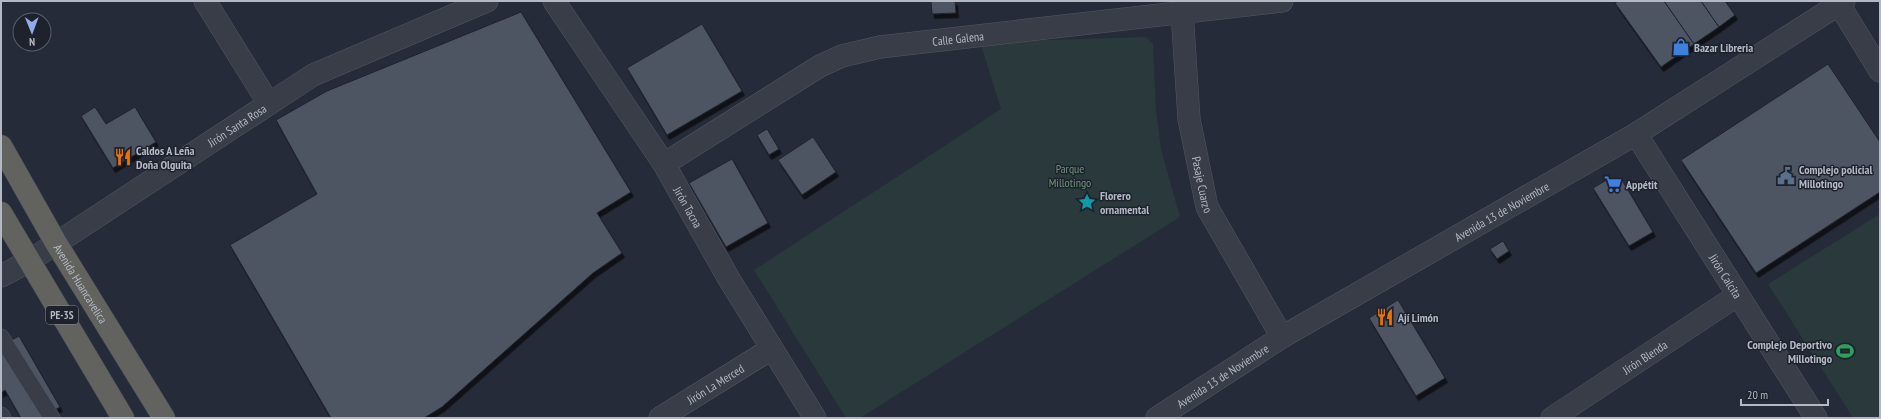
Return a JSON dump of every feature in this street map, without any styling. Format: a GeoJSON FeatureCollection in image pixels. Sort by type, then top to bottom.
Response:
{"type":"FeatureCollection","features":[{"type":"Feature","properties":{"kind":"highway","name":"Avenida Huancavelica"},"geometry":{"type":"LineString","coordinates":[[1,146],[56,243],[164,418]]}},
{"type":"Feature","properties":{"kind":"highway","name":"PE-3S"},"geometry":{"type":"LineString","coordinates":[[1,213],[123,418]]}},
{"type":"Feature","properties":{"kind":"street"},"geometry":{"type":"LineString","coordinates":[[205,1],[269,104]]}},
{"type":"Feature","properties":{"kind":"street","name":"Jirón Santa Rosa"},"geometry":{"type":"LineString","coordinates":[[1,276],[29,261],[313,75],[488,1]]}},
{"type":"Feature","properties":{"kind":"street","name":"Jirón Tacna"},"geometry":{"type":"LineString","coordinates":[[554,1],[664,164],[771,348],[815,418]]}},
{"type":"Feature","properties":{"kind":"street","name":"Calle Galena"},"geometry":{"type":"LineString","coordinates":[[664,164],[820,66],[842,56],[880,47],[1282,1]]}},
{"type":"Feature","properties":{"kind":"street"},"geometry":{"type":"LineString","coordinates":[[1840,2],[1880,71]]}},
{"type":"Feature","properties":{"kind":"street","name":"Avenida 13 de Noviembre"},"geometry":{"type":"LineString","coordinates":[[1157,418],[1282,337],[1636,134],[1840,2]]}},
{"type":"Feature","properties":{"kind":"street","name":"Pasaje Cuarzo"},"geometry":{"type":"LineString","coordinates":[[1182,12],[1189,119],[1207,207],[1282,337]]}},
{"type":"Feature","properties":{"kind":"street","name":"Jirón Calcita"},"geometry":{"type":"LineString","coordinates":[[1636,134],[1816,418]]}},
{"type":"Feature","properties":{"kind":"street","name":"Jirón Blenda"},"geometry":{"type":"LineString","coordinates":[[1552,418],[1738,295]]}},
{"type":"Feature","properties":{"kind":"street","name":"Jirón La Merced"},"geometry":{"type":"LineString","coordinates":[[660,418],[771,348]]}},
{"type":"Feature","properties":{"kind":"lane"},"geometry":{"type":"LineString","coordinates":[[1,337],[52,418]]}},
{"type":"Feature","properties":{"kind":"green space","name":"Parque Millotingo"},"geometry":{"type":"Polygon","coordinates":[[[1146,37],[1153,44],[1156,110],[1161,149],[1180,217],[860,418],[846,418],[754,270],[1001,109],[980,42],[1146,37]]]}},
{"type":"Feature","properties":{"kind":"green space","name":"Complejo Deportivo Millotingo"},"geometry":{"type":"Polygon","coordinates":[[[1880,214],[1880,418],[1853,418],[1768,284],[1880,214]]]}},
{"type":"Feature","properties":{"kind":"building"},"geometry":{"type":"Polygon","coordinates":[[[931,1],[955,1],[956,13],[932,14],[931,1]]]}},
{"type":"Feature","properties":{"kind":"building"},"geometry":{"type":"Polygon","coordinates":[[[1618,1],[1664,1],[1694,44],[1661,67],[1615,3],[1618,1]]]}},
{"type":"Feature","properties":{"kind":"building"},"geometry":{"type":"Polygon","coordinates":[[[1664,1],[1701,1],[1719,27],[1694,44],[1664,1]]]}},
{"type":"Feature","properties":{"kind":"building"},"geometry":{"type":"Polygon","coordinates":[[[1701,1],[1725,1],[1735,15],[1719,27],[1701,1]]]}},
{"type":"Feature","properties":{"kind":"building"},"geometry":{"type":"Polygon","coordinates":[[[521,12],[631,192],[597,213],[622,253],[593,273],[442,407],[424,418],[331,418],[230,245],[317,194],[276,120],[327,91],[521,12]]]}},
{"type":"Feature","properties":{"kind":"building"},"geometry":{"type":"Polygon","coordinates":[[[702,24],[742,91],[667,135],[627,68],[702,24]]]}},
{"type":"Feature","properties":{"kind":"building","name":"Complejo policial Millotingo"},"geometry":{"type":"Polygon","coordinates":[[[1828,64],[1880,142],[1880,192],[1756,273],[1681,160],[1828,64]]]}},
{"type":"Feature","properties":{"kind":"building"},"geometry":{"type":"Polygon","coordinates":[[[95,107],[106,124],[135,107],[156,142],[113,168],[81,116],[95,107]]]}},
{"type":"Feature","properties":{"kind":"building"},"geometry":{"type":"Polygon","coordinates":[[[767,129],[779,149],[769,155],[757,135],[767,129]]]}},
{"type":"Feature","properties":{"kind":"building"},"geometry":{"type":"Polygon","coordinates":[[[813,137],[836,172],[802,195],[778,160],[813,137]]]}},
{"type":"Feature","properties":{"kind":"building"},"geometry":{"type":"Polygon","coordinates":[[[732,159],[768,223],[726,247],[689,183],[732,159]]]}},
{"type":"Feature","properties":{"kind":"building"},"geometry":{"type":"Polygon","coordinates":[[[1610,178],[1622,180],[1653,232],[1629,246],[1593,188],[1610,178]]]}},
{"type":"Feature","properties":{"kind":"building"},"geometry":{"type":"Polygon","coordinates":[[[1503,241],[1509,251],[1497,259],[1490,249],[1503,241]]]}},
{"type":"Feature","properties":{"kind":"building"},"geometry":{"type":"Polygon","coordinates":[[[1398,300],[1445,378],[1416,396],[1369,318],[1398,300]]]}},
{"type":"Feature","properties":{"kind":"building"},"geometry":{"type":"Polygon","coordinates":[[[19,336],[60,407],[40,418],[21,418],[5,390],[1,393],[1,346],[19,336]]]}},
{"type":"Feature","properties":{"kind":"place","name":"Bazar Libreria"},"geometry":{"type":"Point","coordinates":[1681,47]}},
{"type":"Feature","properties":{"kind":"place","name":"Caldos A Leña Doña Olguita"},"geometry":{"type":"Point","coordinates":[123,157]}},
{"type":"Feature","properties":{"kind":"place","name":"Complejo policial Millotingo"},"geometry":{"type":"Point","coordinates":[1786,176]}},
{"type":"Feature","properties":{"kind":"place","name":"Appétit"},"geometry":{"type":"Point","coordinates":[1613,184]}},
{"type":"Feature","properties":{"kind":"place","name":"Florero ornamental"},"geometry":{"type":"Point","coordinates":[1087,202]}},
{"type":"Feature","properties":{"kind":"place","name":"Ají Limón"},"geometry":{"type":"Point","coordinates":[1385,317]}},
{"type":"Feature","properties":{"kind":"place","name":"Complejo Deportivo Millotingo"},"geometry":{"type":"Point","coordinates":[1845,351]}}]}
